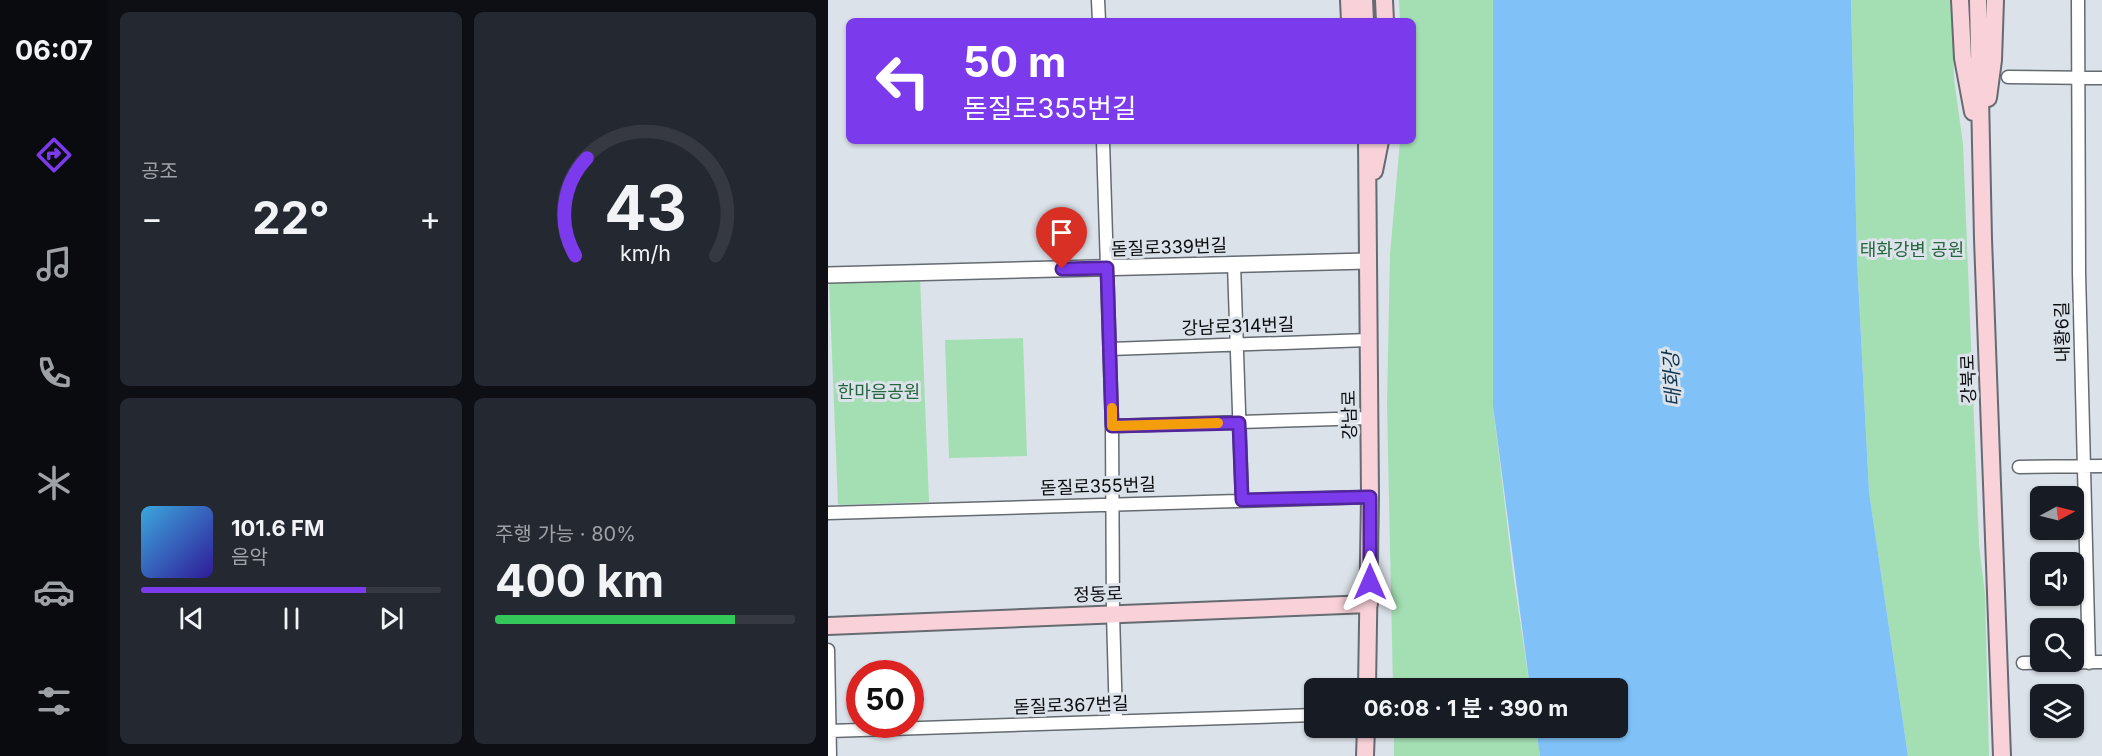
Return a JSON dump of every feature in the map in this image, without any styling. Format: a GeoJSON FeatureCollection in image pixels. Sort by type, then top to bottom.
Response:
{"type":"FeatureCollection","features":[{"type":"Feature","properties":{"kind":"main road"},"geometry":{"type":"LineString","coordinates":[[1349,0],[1350,18]]}},
{"type":"Feature","properties":{"kind":"main road"},"geometry":{"type":"LineString","coordinates":[[1364,0],[1365,18]]}},
{"type":"Feature","properties":{"kind":"main road"},"geometry":{"type":"LineString","coordinates":[[1384,0],[1385,18]]}},
{"type":"Feature","properties":{"kind":"main road"},"geometry":{"type":"LineString","coordinates":[[1960,0],[1969,99],[1981,142]]}},
{"type":"Feature","properties":{"kind":"main road","name":"강북로"},"geometry":{"type":"LineString","coordinates":[[1978,0],[1986,333],[2002,756]]}},
{"type":"Feature","properties":{"kind":"main road"},"geometry":{"type":"LineString","coordinates":[[1981,142],[1993,60],[1995,0]]}},
{"type":"Feature","properties":{"kind":"main road"},"geometry":{"type":"LineString","coordinates":[[1359,144],[1368,201]]}},
{"type":"Feature","properties":{"kind":"main road","name":"강남로"},"geometry":{"type":"LineString","coordinates":[[1367,144],[1370,497],[1367,678]]}},
{"type":"Feature","properties":{"kind":"main road"},"geometry":{"type":"LineString","coordinates":[[1368,201],[1379,144]]}},
{"type":"Feature","properties":{"kind":"main road","name":"정동로"},"geometry":{"type":"LineString","coordinates":[[828,626],[1369,603]]}},
{"type":"Feature","properties":{"kind":"main road"},"geometry":{"type":"LineString","coordinates":[[1365,756],[1366,738]]}},
{"type":"Feature","properties":{"kind":"street"},"geometry":{"type":"LineString","coordinates":[[1098,0],[1099,18]]}},
{"type":"Feature","properties":{"kind":"street","name":"내황6길"},"geometry":{"type":"LineString","coordinates":[[2078,0],[2079,273],[2089,663]]}},
{"type":"Feature","properties":{"kind":"street"},"geometry":{"type":"LineString","coordinates":[[2008,77],[2102,78]]}},
{"type":"Feature","properties":{"kind":"street"},"geometry":{"type":"LineString","coordinates":[[1103,144],[1112,426],[1116,722]]}},
{"type":"Feature","properties":{"kind":"street","name":"돋질로339번길"},"geometry":{"type":"LineString","coordinates":[[828,275],[1367,261]]}},
{"type":"Feature","properties":{"kind":"street"},"geometry":{"type":"LineString","coordinates":[[1234,264],[1242,500]]}},
{"type":"Feature","properties":{"kind":"street","name":"강남로314번길"},"geometry":{"type":"LineString","coordinates":[[1110,350],[1368,340]]}},
{"type":"Feature","properties":{"kind":"street"},"geometry":{"type":"LineString","coordinates":[[1112,426],[1369,418]]}},
{"type":"Feature","properties":{"kind":"street"},"geometry":{"type":"LineString","coordinates":[[2019,467],[2102,466]]}},
{"type":"Feature","properties":{"kind":"street","name":"돋질로355번길"},"geometry":{"type":"LineString","coordinates":[[828,513],[1370,497]]}},
{"type":"Feature","properties":{"kind":"street"},"geometry":{"type":"LineString","coordinates":[[828,650],[830,756]]}},
{"type":"Feature","properties":{"kind":"street"},"geometry":{"type":"LineString","coordinates":[[2023,663],[2102,662]]}},
{"type":"Feature","properties":{"kind":"street","name":"돋질로367번길"},"geometry":{"type":"LineString","coordinates":[[830,731],[1304,715]]}},
{"type":"Feature","properties":{"kind":"green space"},"geometry":{"type":"Polygon","coordinates":[[[1399,0],[1493,0],[1493,406],[1529,678],[1393,678],[1387,404],[1390,254],[1400,144],[1416,144],[1416,18],[1400,18],[1399,0]]]}},
{"type":"Feature","properties":{"kind":"green space","name":"태화강변 공원"},"geometry":{"type":"Polygon","coordinates":[[[1851,0],[1953,0],[1954,79],[1963,144],[1979,545],[1985,594],[1989,756],[1908,756],[1869,492],[1857,259],[1851,0]]]}},
{"type":"Feature","properties":{"kind":"green space","name":"한마음공원"},"geometry":{"type":"Polygon","coordinates":[[[920,277],[929,502],[838,504],[829,280],[920,277]]]}},
{"type":"Feature","properties":{"kind":"green space"},"geometry":{"type":"Polygon","coordinates":[[[1023,338],[1027,456],[949,458],[945,340],[1023,338]]]}},
{"type":"Feature","properties":{"kind":"green space"},"geometry":{"type":"Polygon","coordinates":[[[1394,738],[1537,738],[1540,756],[1394,756],[1394,738]]]}},
{"type":"Feature","properties":{"kind":"water","name":"태화강"},"geometry":{"type":"Polygon","coordinates":[[[1493,0],[1851,0],[1857,259],[1869,492],[1908,756],[1540,756],[1537,738],[1628,738],[1628,678],[1529,678],[1493,406],[1493,0]]]}},
{"type":"Feature","properties":{"kind":"slow traffic"},"geometry":{"type":"LineString","coordinates":[[1112,408],[1112,426],[1218,423]]}},
{"type":"Feature","properties":{"kind":"route"},"geometry":{"type":"LineString","coordinates":[[1062,269],[1107,268],[1112,426],[1239,423],[1242,500],[1370,497],[1370,582]]}}]}
